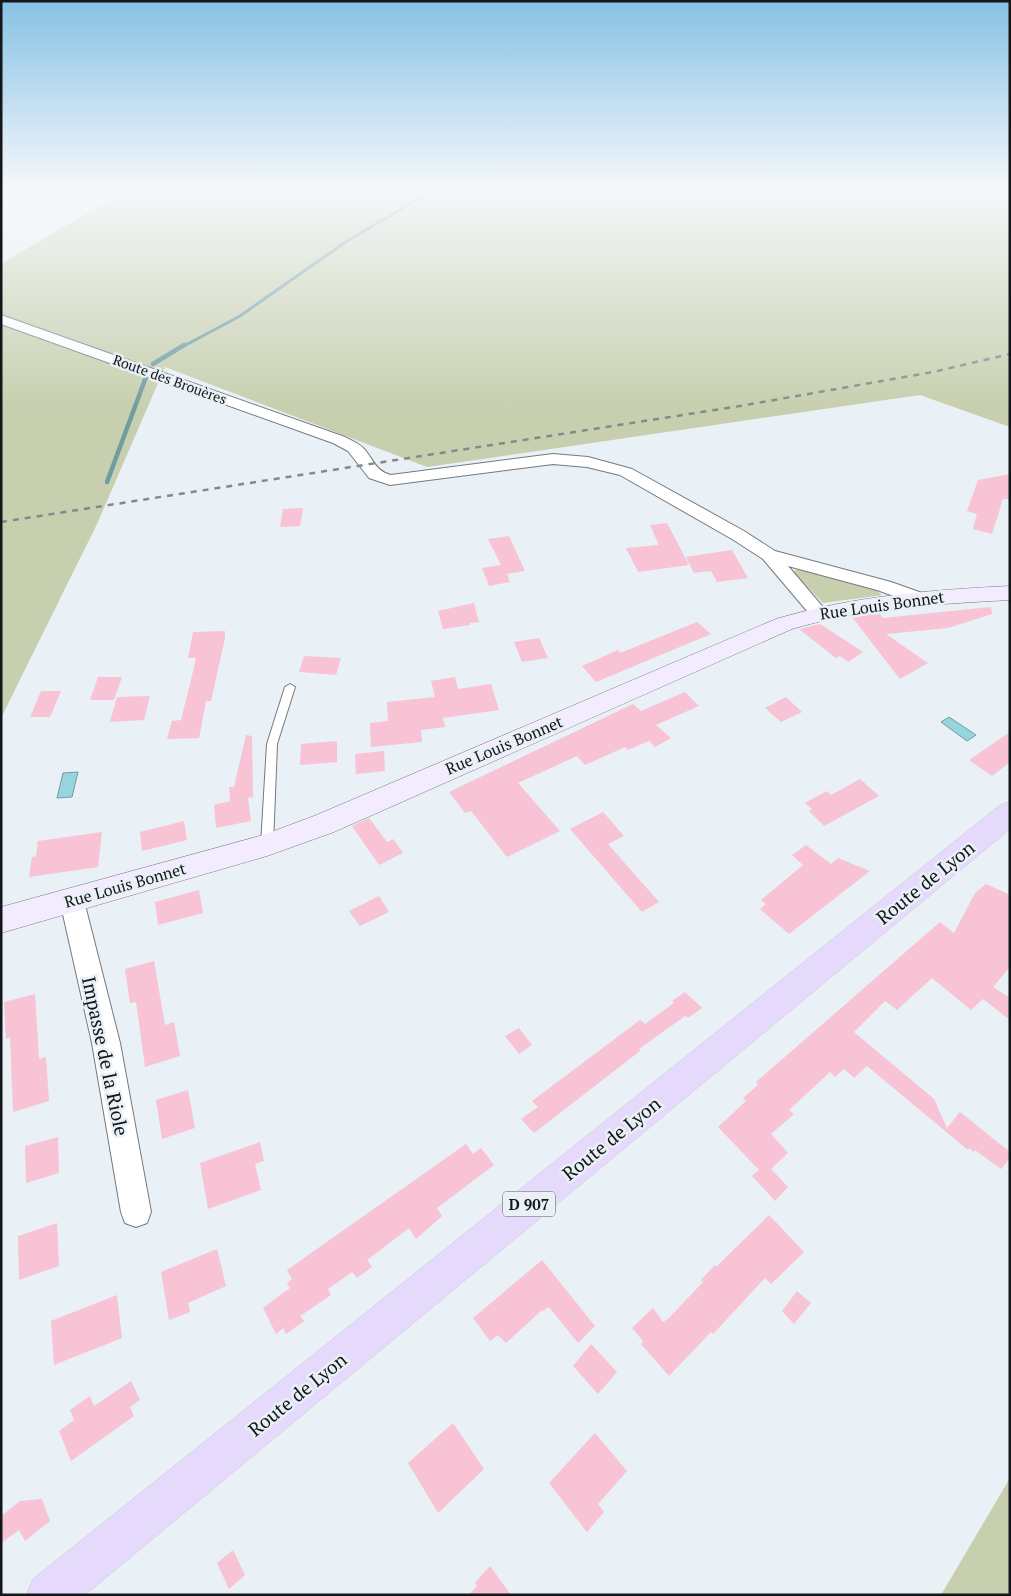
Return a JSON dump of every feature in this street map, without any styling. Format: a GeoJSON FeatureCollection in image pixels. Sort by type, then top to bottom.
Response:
{"type":"FeatureCollection","features":[{"type":"Feature","properties":{"kind":"main road","name":"Route de Lyon"},"geometry":{"type":"LineString","coordinates":[[49,1595],[1010,813]]}},
{"type":"Feature","properties":{"kind":"street","name":"Route des Brouères"},"geometry":{"type":"LineString","coordinates":[[1,318],[340,440],[356,449],[370,473],[377,477],[390,480],[538,460],[572,460],[626,472],[738,534],[769,555]]}},
{"type":"Feature","properties":{"kind":"street"},"geometry":{"type":"LineString","coordinates":[[769,555],[884,586],[915,598]]}},
{"type":"Feature","properties":{"kind":"street"},"geometry":{"type":"LineString","coordinates":[[769,555],[819,613]]}},
{"type":"Feature","properties":{"kind":"street","name":"Rue Louis Bonnet"},"geometry":{"type":"LineString","coordinates":[[1,920],[267,845],[324,824],[784,624],[819,613],[915,598],[1010,593]]}},
{"type":"Feature","properties":{"kind":"street","name":"Impasse de la Riole"},"geometry":{"type":"LineString","coordinates":[[72,901],[106,1043],[136,1212]]}},
{"type":"Feature","properties":{"kind":"lane"},"geometry":{"type":"LineString","coordinates":[[267,845],[272,744],[290,686]]}},
{"type":"Feature","properties":{"kind":"green space"},"geometry":{"type":"Polygon","coordinates":[[[5,261],[1010,261],[1010,427],[920,395],[427,467],[165,367],[97,524],[1,718],[1,264],[5,261]]]}},
{"type":"Feature","properties":{"kind":"green space"},"geometry":{"type":"Polygon","coordinates":[[[799,568],[873,588],[882,595],[823,603],[793,572],[799,568]]]}},
{"type":"Feature","properties":{"kind":"green space"},"geometry":{"type":"Polygon","coordinates":[[[1010,1478],[1010,1595],[941,1595],[1010,1478]]]}},
{"type":"Feature","properties":{"kind":"water"},"geometry":{"type":"Polygon","coordinates":[[[949,717],[976,735],[967,741],[941,722],[949,717]]]}},
{"type":"Feature","properties":{"kind":"water"},"geometry":{"type":"Polygon","coordinates":[[[78,772],[72,797],[57,798],[63,773],[78,772]]]}},
{"type":"Feature","properties":{"kind":"building"},"geometry":{"type":"Polygon","coordinates":[[[1010,474],[1010,499],[1003,499],[992,534],[973,529],[977,514],[967,511],[978,480],[1010,474]]]}},
{"type":"Feature","properties":{"kind":"building"},"geometry":{"type":"Polygon","coordinates":[[[303,508],[300,526],[280,527],[283,509],[303,508]]]}},
{"type":"Feature","properties":{"kind":"building"},"geometry":{"type":"Polygon","coordinates":[[[667,523],[689,565],[638,572],[626,548],[659,545],[650,525],[667,523]]]}},
{"type":"Feature","properties":{"kind":"building"},"geometry":{"type":"Polygon","coordinates":[[[509,536],[525,571],[507,574],[510,582],[489,586],[482,568],[501,565],[488,539],[509,536]]]}},
{"type":"Feature","properties":{"kind":"building"},"geometry":{"type":"Polygon","coordinates":[[[732,550],[748,578],[717,582],[711,571],[694,573],[686,557],[732,550]]]}},
{"type":"Feature","properties":{"kind":"building"},"geometry":{"type":"Polygon","coordinates":[[[474,603],[479,622],[443,629],[438,611],[474,603]]]}},
{"type":"Feature","properties":{"kind":"building"},"geometry":{"type":"Polygon","coordinates":[[[991,607],[992,614],[948,628],[886,634],[928,663],[900,679],[852,617],[879,613],[883,618],[991,607]]]}},
{"type":"Feature","properties":{"kind":"building"},"geometry":{"type":"Polygon","coordinates":[[[697,622],[711,634],[596,682],[582,666],[618,650],[620,653],[697,622]]]}},
{"type":"Feature","properties":{"kind":"building"},"geometry":{"type":"Polygon","coordinates":[[[820,624],[863,652],[848,662],[840,656],[836,658],[799,629],[820,624]]]}},
{"type":"Feature","properties":{"kind":"building"},"geometry":{"type":"Polygon","coordinates":[[[225,631],[211,701],[206,701],[199,738],[167,739],[172,721],[181,720],[191,680],[196,658],[188,658],[193,632],[225,631]]]}},
{"type":"Feature","properties":{"kind":"building"},"geometry":{"type":"Polygon","coordinates":[[[539,638],[548,658],[522,662],[514,642],[539,638]]]}},
{"type":"Feature","properties":{"kind":"building"},"geometry":{"type":"Polygon","coordinates":[[[304,656],[341,658],[336,675],[299,672],[304,656]]]}},
{"type":"Feature","properties":{"kind":"building"},"geometry":{"type":"Polygon","coordinates":[[[98,677],[122,677],[114,700],[90,700],[98,677]]]}},
{"type":"Feature","properties":{"kind":"building"},"geometry":{"type":"Polygon","coordinates":[[[455,677],[458,689],[491,684],[499,710],[443,718],[445,727],[421,730],[422,742],[371,747],[370,723],[388,721],[387,702],[435,697],[431,681],[455,677]]]}},
{"type":"Feature","properties":{"kind":"building"},"geometry":{"type":"Polygon","coordinates":[[[41,691],[61,691],[50,717],[30,717],[41,691]]]}},
{"type":"Feature","properties":{"kind":"building"},"geometry":{"type":"Polygon","coordinates":[[[685,692],[699,706],[656,725],[671,738],[655,747],[649,741],[628,750],[625,747],[585,765],[577,756],[518,783],[560,831],[507,857],[471,811],[465,813],[449,792],[633,704],[641,711],[685,692]]]}},
{"type":"Feature","properties":{"kind":"building"},"geometry":{"type":"Polygon","coordinates":[[[150,696],[144,720],[110,722],[117,697],[150,696]]]}},
{"type":"Feature","properties":{"kind":"building"},"geometry":{"type":"Polygon","coordinates":[[[786,697],[802,712],[781,722],[765,708],[786,697]]]}},
{"type":"Feature","properties":{"kind":"building"},"geometry":{"type":"Polygon","coordinates":[[[1010,732],[1010,762],[992,776],[969,760],[1010,732]]]}},
{"type":"Feature","properties":{"kind":"building"},"geometry":{"type":"Polygon","coordinates":[[[246,735],[252,736],[253,797],[248,798],[251,821],[216,828],[214,805],[230,801],[229,787],[234,787],[246,735]]]}},
{"type":"Feature","properties":{"kind":"building"},"geometry":{"type":"Polygon","coordinates":[[[337,741],[337,762],[300,765],[301,744],[337,741]]]}},
{"type":"Feature","properties":{"kind":"building"},"geometry":{"type":"Polygon","coordinates":[[[384,751],[385,771],[356,774],[355,754],[384,751]]]}},
{"type":"Feature","properties":{"kind":"building"},"geometry":{"type":"Polygon","coordinates":[[[860,779],[879,796],[824,826],[809,811],[812,809],[805,803],[827,791],[831,795],[860,779]]]}},
{"type":"Feature","properties":{"kind":"building"},"geometry":{"type":"Polygon","coordinates":[[[603,812],[624,836],[608,844],[659,902],[642,912],[570,829],[603,812]]]}},
{"type":"Feature","properties":{"kind":"building"},"geometry":{"type":"Polygon","coordinates":[[[369,818],[387,842],[393,839],[403,853],[379,865],[352,826],[369,818]]]}},
{"type":"Feature","properties":{"kind":"building"},"geometry":{"type":"Polygon","coordinates":[[[184,821],[187,840],[142,851],[140,832],[184,821]]]}},
{"type":"Feature","properties":{"kind":"building"},"geometry":{"type":"Polygon","coordinates":[[[102,832],[98,867],[29,877],[32,857],[36,856],[38,841],[102,832]]]}},
{"type":"Feature","properties":{"kind":"building"},"geometry":{"type":"Polygon","coordinates":[[[806,845],[831,864],[838,858],[870,871],[789,934],[760,909],[766,904],[761,900],[803,865],[792,855],[806,845]]]}},
{"type":"Feature","properties":{"kind":"building"},"geometry":{"type":"Polygon","coordinates":[[[986,884],[1010,895],[1010,967],[993,987],[1010,998],[1010,1020],[983,999],[971,1010],[932,978],[897,1010],[885,1001],[854,1032],[934,1099],[947,1128],[960,1112],[1010,1152],[1010,1158],[1001,1169],[975,1150],[974,1152],[969,1148],[968,1150],[867,1066],[854,1078],[844,1069],[835,1077],[830,1072],[789,1110],[794,1114],[771,1134],[788,1153],[771,1169],[788,1187],[775,1201],[752,1176],[759,1170],[718,1127],[746,1101],[743,1098],[758,1085],[756,1082],[940,922],[954,933],[975,893],[986,884]]]}},
{"type":"Feature","properties":{"kind":"building"},"geometry":{"type":"Polygon","coordinates":[[[199,890],[203,913],[158,925],[155,902],[199,890]]]}},
{"type":"Feature","properties":{"kind":"building"},"geometry":{"type":"Polygon","coordinates":[[[379,896],[389,912],[360,926],[349,911],[379,896]]]}},
{"type":"Feature","properties":{"kind":"building"},"geometry":{"type":"Polygon","coordinates":[[[154,961],[165,1025],[174,1022],[180,1056],[145,1067],[136,1002],[130,1003],[125,969],[154,961]]]}},
{"type":"Feature","properties":{"kind":"building"},"geometry":{"type":"Polygon","coordinates":[[[685,992],[702,1008],[688,1018],[685,1016],[639,1049],[640,1051],[534,1133],[521,1119],[538,1107],[532,1101],[640,1020],[645,1024],[674,1003],[672,1001],[685,992]]]}},
{"type":"Feature","properties":{"kind":"building"},"geometry":{"type":"Polygon","coordinates":[[[35,994],[39,1059],[46,1057],[49,1101],[13,1112],[10,1037],[6,1039],[4,1002],[35,994]]]}},
{"type":"Feature","properties":{"kind":"building"},"geometry":{"type":"Polygon","coordinates":[[[519,1028],[532,1045],[519,1054],[505,1036],[519,1028]]]}},
{"type":"Feature","properties":{"kind":"building"},"geometry":{"type":"Polygon","coordinates":[[[188,1090],[195,1128],[162,1139],[156,1100],[188,1090]]]}},
{"type":"Feature","properties":{"kind":"building"},"geometry":{"type":"Polygon","coordinates":[[[58,1137],[59,1173],[26,1183],[25,1146],[58,1137]]]}},
{"type":"Feature","properties":{"kind":"building"},"geometry":{"type":"Polygon","coordinates":[[[260,1142],[264,1161],[255,1164],[261,1190],[208,1209],[200,1163],[260,1142]]]}},
{"type":"Feature","properties":{"kind":"building"},"geometry":{"type":"Polygon","coordinates":[[[466,1144],[473,1154],[481,1148],[494,1165],[437,1208],[442,1216],[416,1239],[409,1228],[367,1260],[372,1267],[357,1278],[352,1272],[328,1289],[331,1295],[300,1316],[304,1321],[286,1334],[283,1328],[276,1334],[263,1308],[290,1288],[287,1283],[292,1279],[287,1270],[466,1144]]]}},
{"type":"Feature","properties":{"kind":"building"},"geometry":{"type":"Polygon","coordinates":[[[769,1215],[804,1252],[771,1284],[765,1278],[713,1334],[711,1332],[669,1376],[641,1344],[643,1341],[632,1328],[653,1308],[663,1322],[668,1319],[703,1282],[701,1280],[715,1265],[716,1267],[769,1215]]]}},
{"type":"Feature","properties":{"kind":"building"},"geometry":{"type":"Polygon","coordinates":[[[57,1223],[59,1266],[19,1280],[18,1236],[57,1223]]]}},
{"type":"Feature","properties":{"kind":"building"},"geometry":{"type":"Polygon","coordinates":[[[217,1249],[226,1286],[188,1303],[190,1312],[169,1320],[161,1272],[217,1249]]]}},
{"type":"Feature","properties":{"kind":"building"},"geometry":{"type":"Polygon","coordinates":[[[542,1260],[595,1326],[578,1343],[549,1307],[542,1310],[506,1343],[498,1335],[490,1341],[473,1318],[542,1260]]]}},
{"type":"Feature","properties":{"kind":"building"},"geometry":{"type":"Polygon","coordinates":[[[797,1291],[811,1303],[794,1324],[782,1311],[797,1291]]]}},
{"type":"Feature","properties":{"kind":"building"},"geometry":{"type":"Polygon","coordinates":[[[117,1295],[122,1338],[54,1365],[51,1321],[117,1295]]]}},
{"type":"Feature","properties":{"kind":"building"},"geometry":{"type":"Polygon","coordinates":[[[591,1344],[617,1372],[598,1394],[573,1366],[591,1344]]]}},
{"type":"Feature","properties":{"kind":"building"},"geometry":{"type":"Polygon","coordinates":[[[131,1381],[140,1400],[130,1407],[134,1416],[71,1461],[59,1431],[74,1420],[70,1410],[90,1396],[94,1406],[131,1381]]]}},
{"type":"Feature","properties":{"kind":"building"},"geometry":{"type":"Polygon","coordinates":[[[453,1423],[484,1469],[438,1513],[408,1463],[453,1423]]]}},
{"type":"Feature","properties":{"kind":"building"},"geometry":{"type":"Polygon","coordinates":[[[595,1433],[627,1471],[598,1504],[604,1512],[587,1532],[549,1483],[595,1433]]]}},
{"type":"Feature","properties":{"kind":"building"},"geometry":{"type":"Polygon","coordinates":[[[42,1499],[50,1521],[25,1541],[19,1530],[1,1543],[1,1516],[20,1501],[42,1499]]]}},
{"type":"Feature","properties":{"kind":"building"},"geometry":{"type":"Polygon","coordinates":[[[233,1550],[245,1575],[229,1589],[217,1563],[233,1550]]]}},
{"type":"Feature","properties":{"kind":"building"},"geometry":{"type":"Polygon","coordinates":[[[490,1566],[511,1595],[469,1595],[477,1586],[475,1583],[490,1566]]]}},
{"type":"Feature","properties":{"kind":"waterway"},"geometry":{"type":"LineString","coordinates":[[182,347],[240,316],[318,261]]}},
{"type":"Feature","properties":{"kind":"waterway"},"geometry":{"type":"LineString","coordinates":[[153,364],[184,345]]}},
{"type":"Feature","properties":{"kind":"waterway"},"geometry":{"type":"LineString","coordinates":[[107,482],[146,377]]}},
{"type":"Feature","properties":{"kind":"railway"},"geometry":{"type":"LineString","coordinates":[[1,522],[740,406],[933,372],[1010,354]]}}]}
